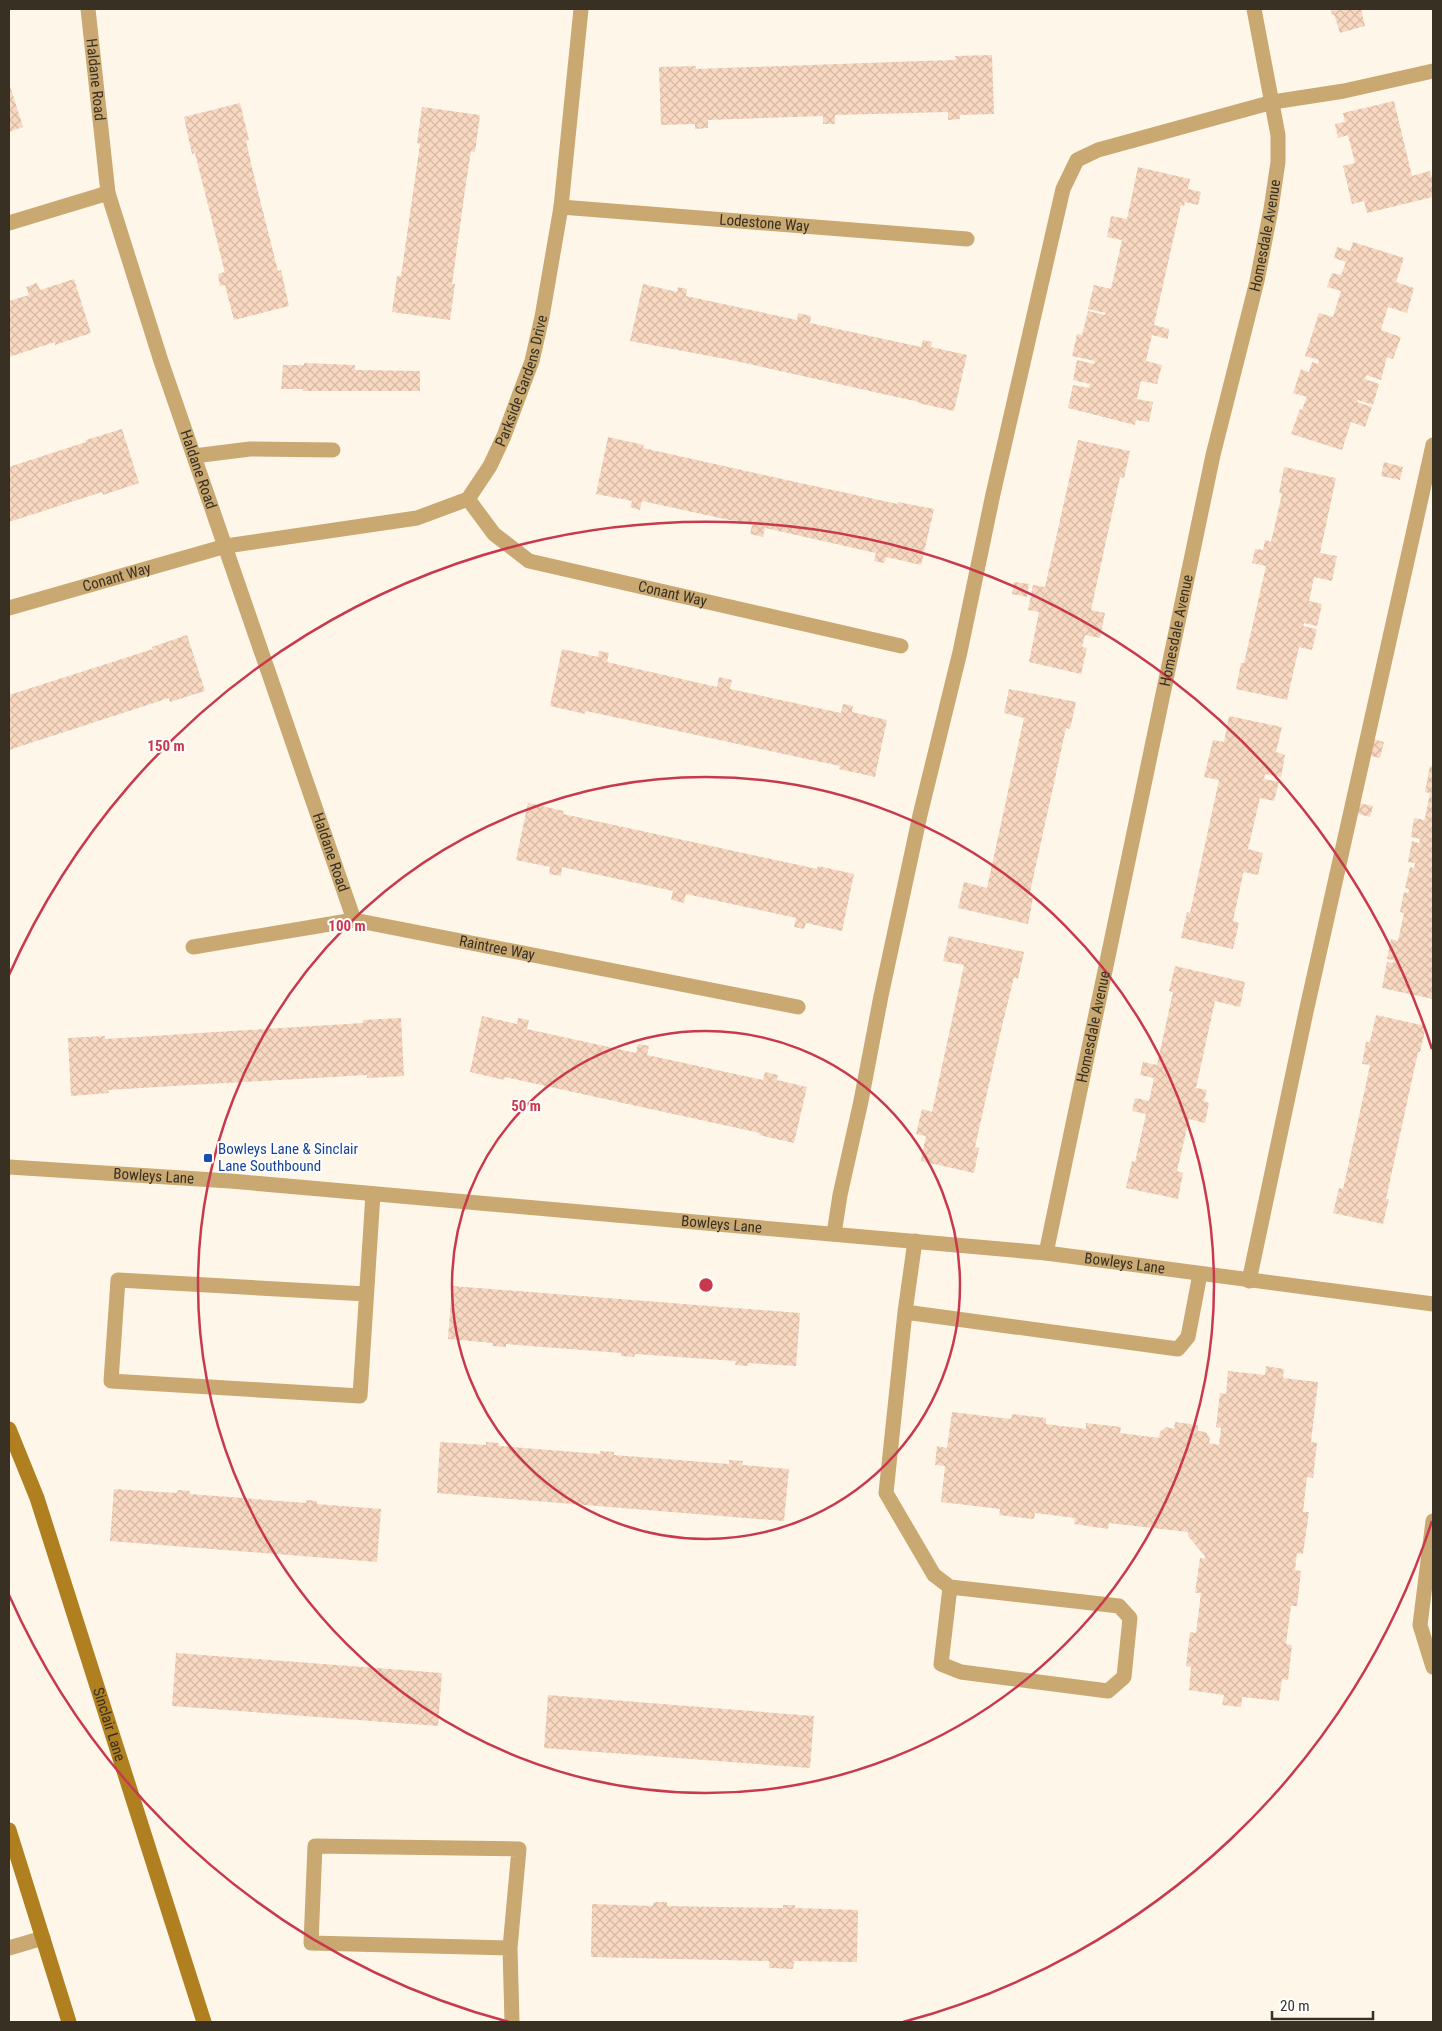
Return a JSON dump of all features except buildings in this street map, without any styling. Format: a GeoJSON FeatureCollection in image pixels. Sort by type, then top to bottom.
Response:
{"type":"FeatureCollection","features":[{"type":"Feature","properties":{"kind":"main road","name":"Sinclair Lane"},"geometry":{"type":"LineString","coordinates":[[9,1430],[37,1498],[204,2022]]}},
{"type":"Feature","properties":{"kind":"main road"},"geometry":{"type":"LineString","coordinates":[[9,1830],[69,2022]]}},
{"type":"Feature","properties":{"kind":"street","name":"Haldane Road"},"geometry":{"type":"LineString","coordinates":[[88,9],[108,193],[161,361],[354,920]]}},
{"type":"Feature","properties":{"kind":"street","name":"Parkside Gardens Drive"},"geometry":{"type":"LineString","coordinates":[[468,499],[490,466],[504,436],[532,361],[542,317],[561,207],[581,9]]}},
{"type":"Feature","properties":{"kind":"street","name":"Homesdale Avenue"},"geometry":{"type":"LineString","coordinates":[[1046,1253],[1209,475],[1257,281],[1271,209],[1278,162],[1278,135],[1254,9]]}},
{"type":"Feature","properties":{"kind":"street"},"geometry":{"type":"LineString","coordinates":[[834,1234],[840,1195],[918,824],[960,652],[1064,188],[1077,160],[1098,150],[1273,102],[1344,91],[1433,71]]}},
{"type":"Feature","properties":{"kind":"street"},"geometry":{"type":"LineString","coordinates":[[9,224],[108,193]]}},
{"type":"Feature","properties":{"kind":"street","name":"Lodestone Way"},"geometry":{"type":"LineString","coordinates":[[561,207],[967,239]]}},
{"type":"Feature","properties":{"kind":"street"},"geometry":{"type":"LineString","coordinates":[[1249,1280],[1306,1012],[1433,445]]}},
{"type":"Feature","properties":{"kind":"street"},"geometry":{"type":"LineString","coordinates":[[194,456],[250,449],[333,450]]}},
{"type":"Feature","properties":{"kind":"street"},"geometry":{"type":"LineString","coordinates":[[226,546],[417,518],[468,499]]}},
{"type":"Feature","properties":{"kind":"street","name":"Conant Way"},"geometry":{"type":"LineString","coordinates":[[468,499],[494,534],[529,561],[901,646]]}},
{"type":"Feature","properties":{"kind":"street","name":"Conant Way"},"geometry":{"type":"LineString","coordinates":[[9,608],[226,546]]}},
{"type":"Feature","properties":{"kind":"street","name":"Raintree Way"},"geometry":{"type":"LineString","coordinates":[[194,947],[354,920],[798,1006]]}},
{"type":"Feature","properties":{"kind":"street","name":"Bowleys Lane"},"geometry":{"type":"LineString","coordinates":[[9,1167],[230,1181],[1046,1253],[1433,1304]]}},
{"type":"Feature","properties":{"kind":"street"},"geometry":{"type":"LineString","coordinates":[[366,1294],[118,1280],[111,1381],[360,1396],[373,1194]]}},
{"type":"Feature","properties":{"kind":"street"},"geometry":{"type":"LineString","coordinates":[[915,1241],[905,1312],[886,1493],[934,1575],[950,1587],[1119,1606],[1130,1618],[1124,1678],[1108,1691],[961,1672],[941,1664],[950,1587]]}},
{"type":"Feature","properties":{"kind":"street"},"geometry":{"type":"LineString","coordinates":[[905,1312],[1178,1349],[1188,1337],[1200,1274]]}},
{"type":"Feature","properties":{"kind":"street"},"geometry":{"type":"LineString","coordinates":[[1433,1521],[1420,1625],[1433,1667]]}},
{"type":"Feature","properties":{"kind":"street"},"geometry":{"type":"LineString","coordinates":[[510,1948],[311,1943],[315,1846],[519,1850],[510,1948],[512,2022]]}},
{"type":"Feature","properties":{"kind":"street"},"geometry":{"type":"LineString","coordinates":[[9,1948],[43,1938]]}},
{"type":"Feature","properties":{"kind":"place","name":"Bowleys Lane & Sinclair Lane Southbound"},"geometry":{"type":"Point","coordinates":[208,1158]}}]}
